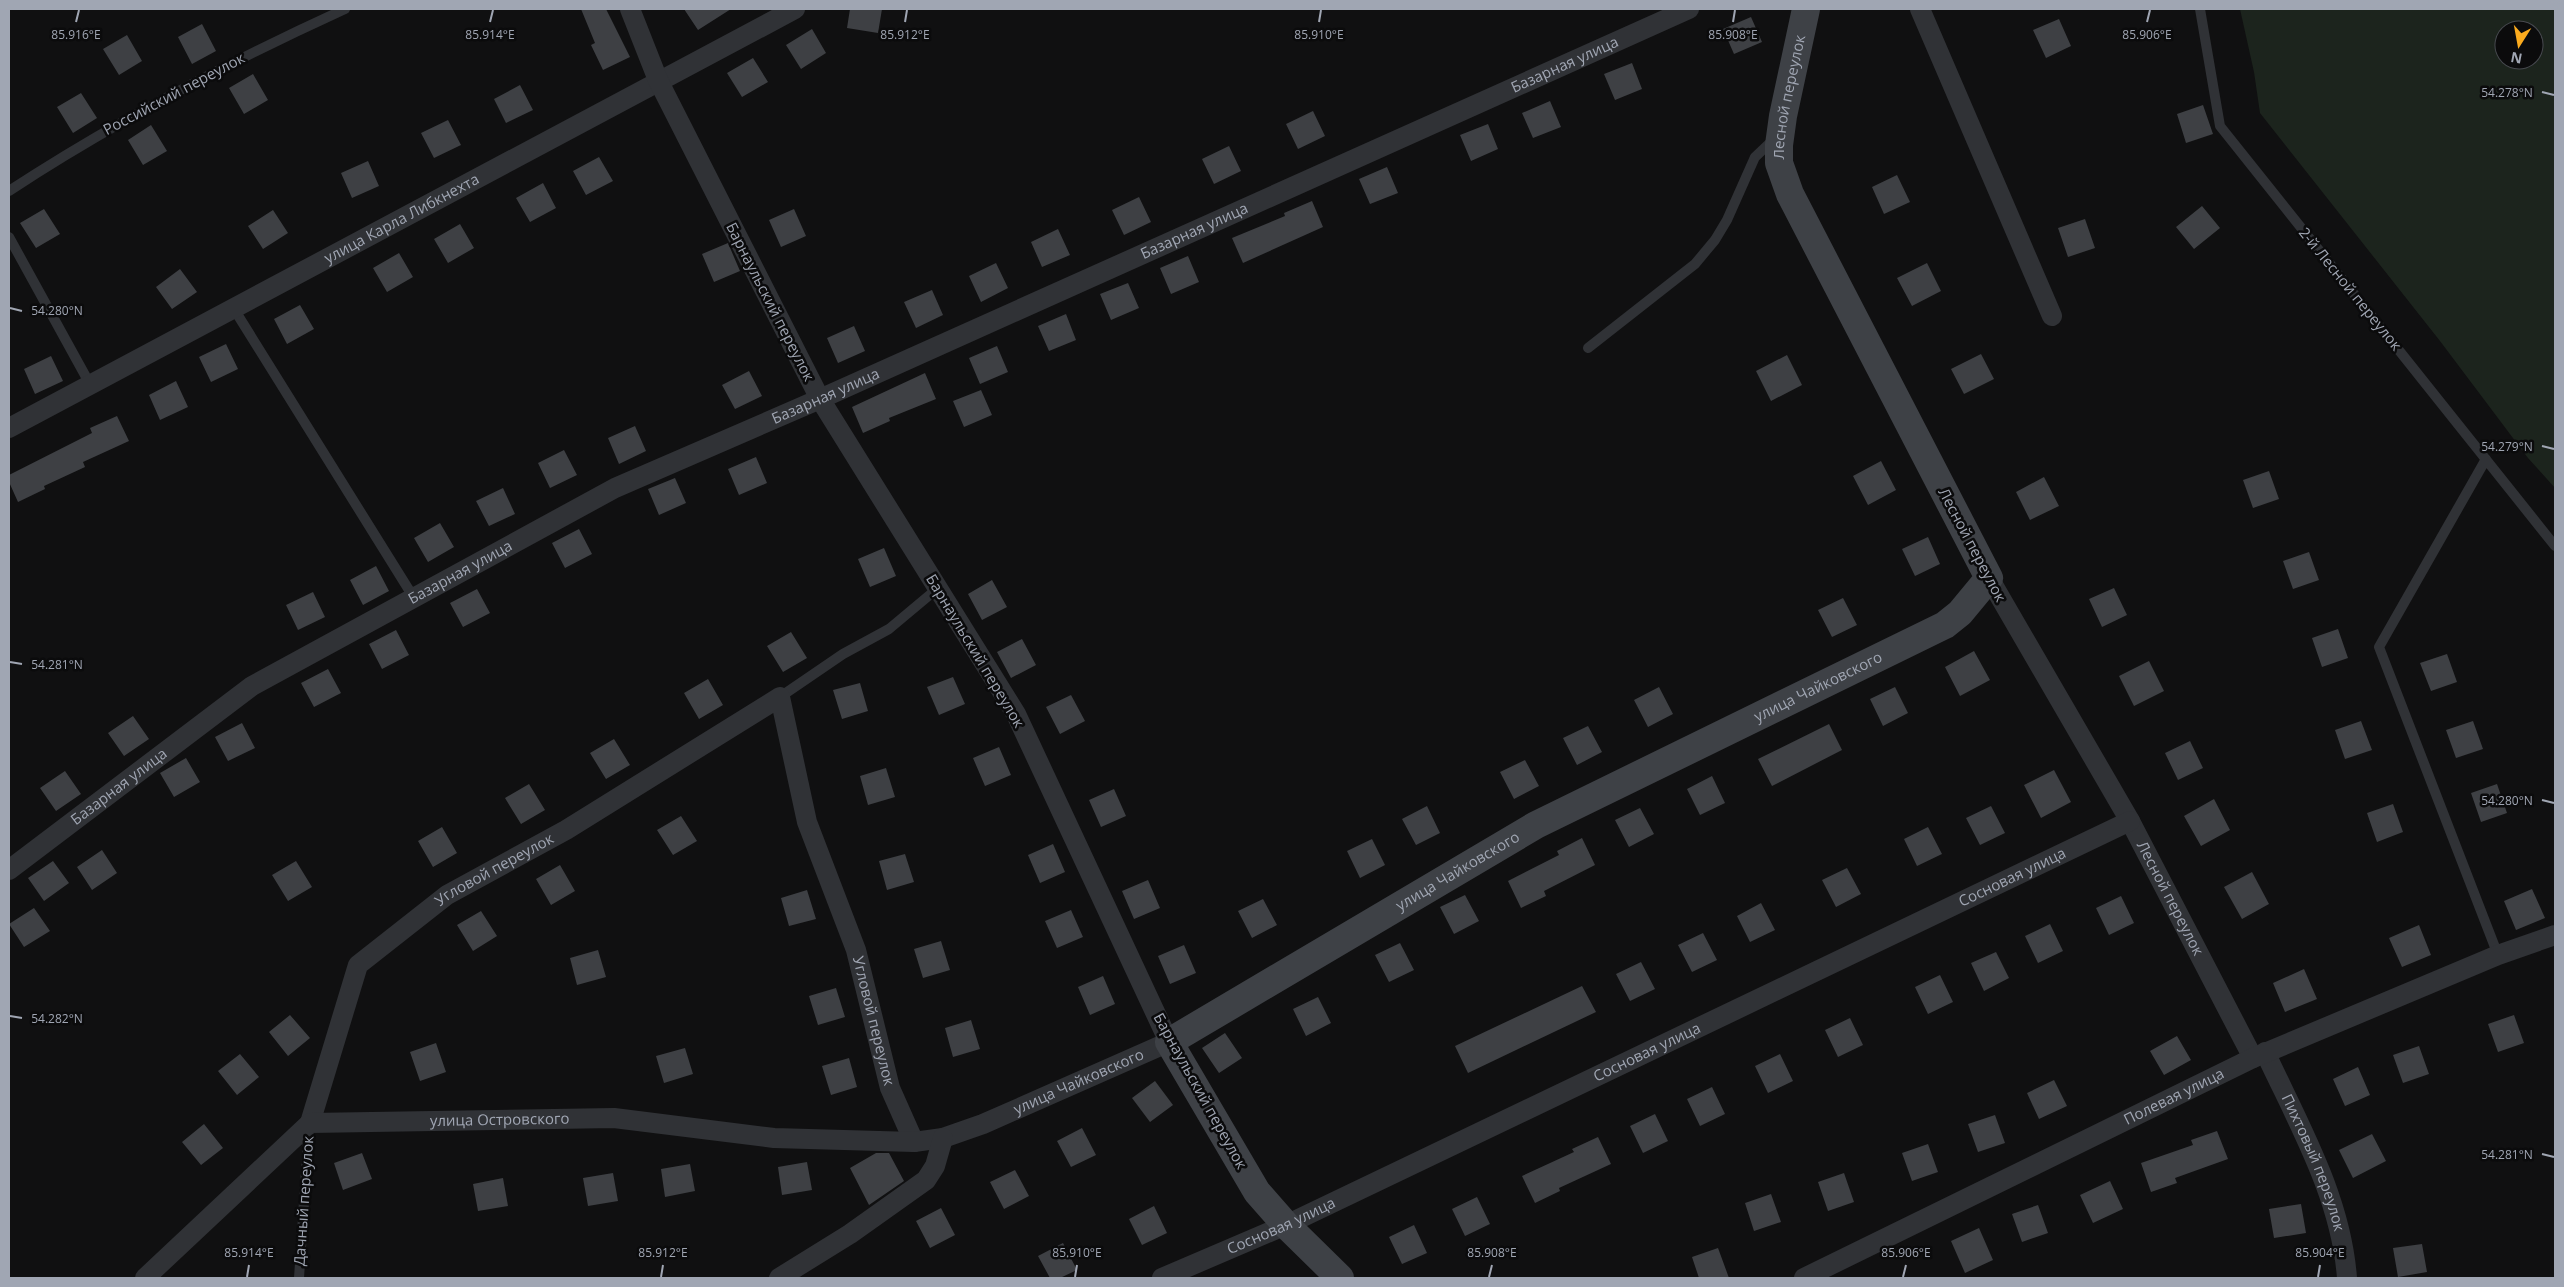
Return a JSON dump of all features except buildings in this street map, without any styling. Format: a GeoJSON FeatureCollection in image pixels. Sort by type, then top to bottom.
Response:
{"type":"FeatureCollection","features":[{"type":"Feature","properties":{"kind":"street","name":"Барнаульский переулок"},"geometry":{"type":"LineString","coordinates":[[630,9],[658,80],[820,400],[1016,714],[1169,1042],[1257,1192],[1286,1225],[1340,1278]]}},
{"type":"Feature","properties":{"kind":"street","name":"улица Карла Либкнехта"},"geometry":{"type":"LineString","coordinates":[[9,428],[91,386],[658,80],[795,9]]}},
{"type":"Feature","properties":{"kind":"street","name":"Базарная улица"},"geometry":{"type":"LineString","coordinates":[[9,870],[252,686],[615,488],[820,400],[1690,9]]}},
{"type":"Feature","properties":{"kind":"street","name":"Лесной переулок"},"geometry":{"type":"LineString","coordinates":[[1806,9],[1781,132],[1779,163],[1790,194],[1989,578],[2130,821],[2259,1055]]}},
{"type":"Feature","properties":{"kind":"street"},"geometry":{"type":"LineString","coordinates":[[1920,9],[2052,316]]}},
{"type":"Feature","properties":{"kind":"street","name":"улица Чайковского"},"geometry":{"type":"LineString","coordinates":[[914,1142],[943,1138],[983,1124],[1169,1042],[1536,824],[1945,625],[1960,614],[1989,578]]}},
{"type":"Feature","properties":{"kind":"street","name":"Угловой переулок"},"geometry":{"type":"LineString","coordinates":[[310,1124],[358,965],[448,895],[566,830],[780,697],[807,822],[856,950],[890,1088],[914,1142]]}},
{"type":"Feature","properties":{"kind":"street","name":"Сосновая улица"},"geometry":{"type":"LineString","coordinates":[[1162,1278],[1286,1225],[2130,821]]}},
{"type":"Feature","properties":{"kind":"street","name":"Полевая улица"},"geometry":{"type":"LineString","coordinates":[[1804,1278],[2259,1055],[2498,955],[2555,936]]}},
{"type":"Feature","properties":{"kind":"street","name":"Пихтовый переулок"},"geometry":{"type":"LineString","coordinates":[[2259,1055],[2322,1176],[2341,1231],[2347,1278]]}},
{"type":"Feature","properties":{"kind":"street","name":"улица Островского"},"geometry":{"type":"LineString","coordinates":[[310,1124],[614,1118],[774,1138],[914,1142]]}},
{"type":"Feature","properties":{"kind":"street"},"geometry":{"type":"LineString","coordinates":[[145,1278],[310,1124]]}},
{"type":"Feature","properties":{"kind":"street"},"geometry":{"type":"LineString","coordinates":[[779,1278],[850,1234],[926,1180],[935,1166],[943,1138]]}},
{"type":"Feature","properties":{"kind":"lane","name":"Российский переулок"},"geometry":{"type":"LineString","coordinates":[[9,191],[62,156],[133,115],[278,40],[345,9]]}},
{"type":"Feature","properties":{"kind":"lane","name":"2-й Лесной переулок"},"geometry":{"type":"LineString","coordinates":[[2200,9],[2220,126],[2555,546]]}},
{"type":"Feature","properties":{"kind":"lane"},"geometry":{"type":"LineString","coordinates":[[1588,348],[1695,264],[1715,240],[1727,220],[1755,157],[1781,132]]}},
{"type":"Feature","properties":{"kind":"lane"},"geometry":{"type":"LineString","coordinates":[[9,237],[91,386]]}},
{"type":"Feature","properties":{"kind":"lane"},"geometry":{"type":"LineString","coordinates":[[234,309],[414,598]]}},
{"type":"Feature","properties":{"kind":"lane"},"geometry":{"type":"LineString","coordinates":[[2486,459],[2379,647],[2498,955]]}},
{"type":"Feature","properties":{"kind":"lane","name":"Угловой переулок"},"geometry":{"type":"LineString","coordinates":[[780,697],[843,654],[889,629],[938,588]]}},
{"type":"Feature","properties":{"kind":"lane","name":"Дачный переулок"},"geometry":{"type":"LineString","coordinates":[[299,1278],[310,1124]]}},
{"type":"Feature","properties":{"kind":"shaded area"},"geometry":{"type":"Polygon","coordinates":[[[2240,9],[2555,9],[2555,488],[2528,458],[2440,341],[2260,113],[2254,72],[2240,9]]]}}]}
